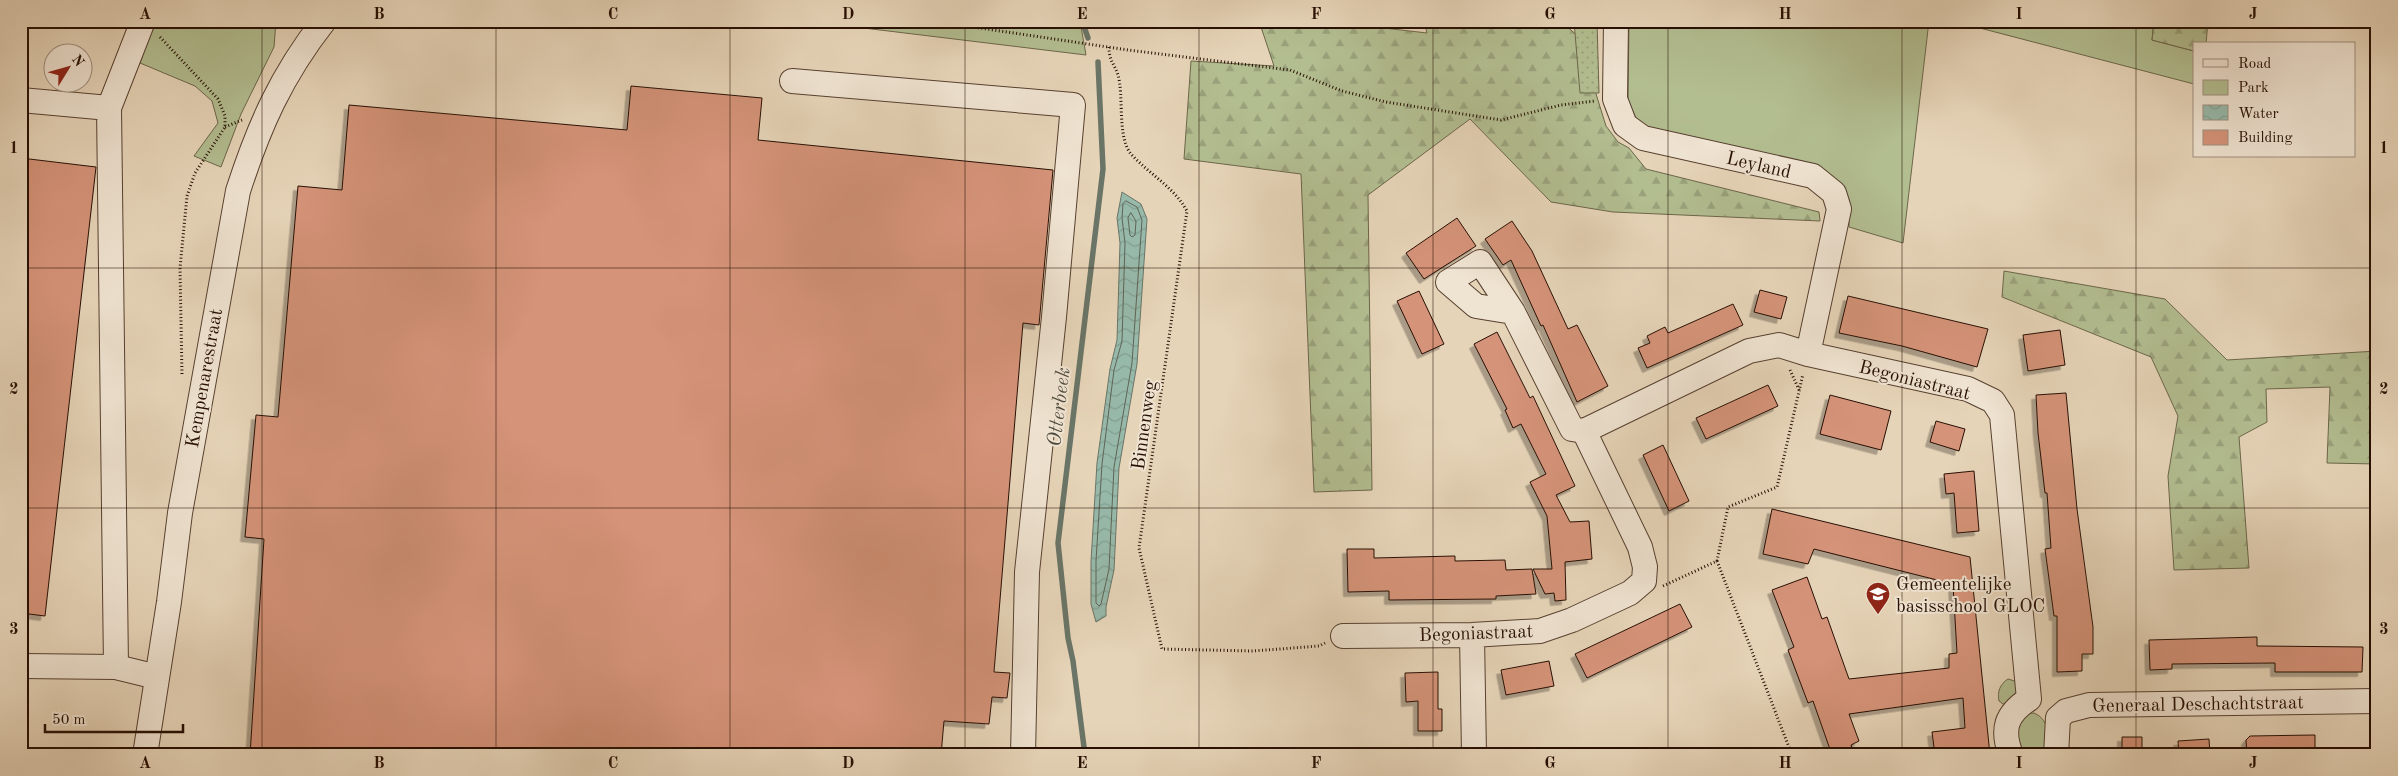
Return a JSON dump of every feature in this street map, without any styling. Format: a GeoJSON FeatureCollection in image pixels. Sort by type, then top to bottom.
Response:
{"type":"FeatureCollection","features":[{"type":"Feature","properties":{"kind":"street","name":"Kempenarestraat"},"geometry":{"type":"LineString","coordinates":[[145,755],[169,602],[180,513],[238,191],[254,140],[269,106],[287,73],[324,21]]}},
{"type":"Feature","properties":{"kind":"street","name":"Leyland"},"geometry":{"type":"LineString","coordinates":[[1616,21],[1615,99],[1625,125],[1643,138],[1813,176],[1834,193],[1839,209],[1808,354]]}},
{"type":"Feature","properties":{"kind":"street"},"geometry":{"type":"LineString","coordinates":[[116,667],[109,108],[142,24]]}},
{"type":"Feature","properties":{"kind":"street"},"geometry":{"type":"LineString","coordinates":[[792,82],[1073,105],[1054,317],[1027,572],[1024,755]]}},
{"type":"Feature","properties":{"kind":"street"},"geometry":{"type":"LineString","coordinates":[[21,100],[109,108]]}},
{"type":"Feature","properties":{"kind":"street"},"geometry":{"type":"LineString","coordinates":[[1513,312],[1572,429],[1584,431],[1640,547],[1645,567],[1644,581]]}},
{"type":"Feature","properties":{"kind":"street","name":"Begoniastraat"},"geometry":{"type":"LineString","coordinates":[[1584,431],[1749,351],[1779,345],[1808,354],[1968,389],[1993,401],[2002,415],[2029,698]]}},
{"type":"Feature","properties":{"kind":"street","name":"Begoniastraat"},"geometry":{"type":"LineString","coordinates":[[1343,636],[1472,635],[1540,631],[1572,620],[1622,597],[1644,581]]}},
{"type":"Feature","properties":{"kind":"street"},"geometry":{"type":"LineString","coordinates":[[1472,635],[1474,755]]}},
{"type":"Feature","properties":{"kind":"street"},"geometry":{"type":"LineString","coordinates":[[21,666],[116,667],[157,677]]}},
{"type":"Feature","properties":{"kind":"street"},"geometry":{"type":"LineString","coordinates":[[2012,755],[2006,736],[2007,723],[2010,714],[2029,698],[2035,705],[2058,718],[2056,755]]}},
{"type":"Feature","properties":{"kind":"street","name":"Generaal Deschachtstraat"},"geometry":{"type":"LineString","coordinates":[[2058,718],[2066,711],[2089,705],[2377,701]]}},
{"type":"Feature","properties":{"kind":"path"},"geometry":{"type":"LineString","coordinates":[[933,21],[1109,47],[1290,70],[1342,91],[1386,102],[1501,120],[1561,105],[1615,99]]}},
{"type":"Feature","properties":{"kind":"path"},"geometry":{"type":"LineString","coordinates":[[142,24],[159,36],[218,99],[225,116],[225,126],[195,173],[187,196],[180,268],[182,381]]}},
{"type":"Feature","properties":{"kind":"path","name":"Binnenweg"},"geometry":{"type":"LineString","coordinates":[[1109,47],[1109,58],[1118,75],[1125,142],[1130,152],[1180,200],[1187,212],[1139,548],[1162,649],[1254,652],[1319,646],[1343,636]]}},
{"type":"Feature","properties":{"kind":"path"},"geometry":{"type":"LineString","coordinates":[[1792,755],[1717,561],[1728,507],[1776,487],[1808,354]]}},
{"type":"Feature","properties":{"kind":"path"},"geometry":{"type":"LineString","coordinates":[[1644,581],[1658,588],[1717,561]]}},
{"type":"Feature","properties":{"kind":"green space"},"geometry":{"type":"Polygon","coordinates":[[[153,21],[276,21],[274,47],[241,114],[221,167],[194,156],[218,123],[212,101],[195,86],[140,63],[153,21]]]}},
{"type":"Feature","properties":{"kind":"green space"},"geometry":{"type":"Polygon","coordinates":[[[806,21],[1080,21],[1086,55],[806,21]]]}},
{"type":"Feature","properties":{"kind":"green space"},"geometry":{"type":"Polygon","coordinates":[[[1259,21],[1323,21],[1427,33],[1424,21],[1560,21],[1578,36],[1606,126],[1618,142],[1629,148],[1646,169],[1819,212],[1820,221],[1613,212],[1551,202],[1470,119],[1368,195],[1372,490],[1314,492],[1301,174],[1184,159],[1191,61],[1274,66],[1259,21]]]}},
{"type":"Feature","properties":{"kind":"green space"},"geometry":{"type":"Polygon","coordinates":[[[1574,21],[1597,21],[1599,93],[1580,93],[1574,21]]]}},
{"type":"Feature","properties":{"kind":"green space"},"geometry":{"type":"Polygon","coordinates":[[[1629,21],[1929,21],[1903,243],[1849,227],[1849,199],[1832,176],[1815,164],[1652,131],[1636,118],[1628,101],[1629,21]]]}},
{"type":"Feature","properties":{"kind":"green space"},"geometry":{"type":"Polygon","coordinates":[[[1953,21],[2154,21],[2152,40],[2193,51],[2193,84],[1953,21]]]}},
{"type":"Feature","properties":{"kind":"green space"},"geometry":{"type":"Polygon","coordinates":[[[2154,21],[2208,21],[2206,42],[2193,42],[2193,51],[2152,40],[2154,21]]]}},
{"type":"Feature","properties":{"kind":"green space"},"geometry":{"type":"Polygon","coordinates":[[[2004,271],[2165,299],[2227,360],[2377,351],[2377,464],[2327,463],[2330,387],[2266,389],[2267,422],[2239,437],[2249,568],[2174,570],[2168,476],[2178,416],[2151,357],[2002,297],[2004,271]]]}},
{"type":"Feature","properties":{"kind":"green space"},"geometry":{"type":"Polygon","coordinates":[[[2008,679],[2018,682],[2020,691],[2008,704],[2003,704],[1998,698],[1999,691],[2003,683],[2008,679]]]}},
{"type":"Feature","properties":{"kind":"green space"},"geometry":{"type":"Polygon","coordinates":[[[2034,713],[2040,716],[2046,725],[2046,755],[2020,755],[2014,735],[2024,714],[2034,713]]]}},
{"type":"Feature","properties":{"kind":"water"},"geometry":{"type":"Polygon","coordinates":[[[1122,192],[1141,204],[1147,219],[1137,364],[1119,468],[1114,570],[1106,607],[1106,616],[1096,622],[1091,604],[1091,561],[1097,463],[1110,369],[1117,340],[1120,243],[1117,218],[1122,192]]]}},
{"type":"Feature","properties":{"kind":"building"},"geometry":{"type":"Polygon","coordinates":[[[631,86],[762,98],[758,140],[1053,170],[1039,325],[1023,323],[994,672],[1010,673],[1007,698],[992,697],[989,724],[944,721],[941,755],[250,755],[264,539],[245,537],[256,415],[278,417],[298,186],[342,190],[349,105],[627,130],[631,86]]]}},
{"type":"Feature","properties":{"kind":"building"},"geometry":{"type":"Polygon","coordinates":[[[21,158],[96,167],[45,616],[21,613],[21,158]]]}},
{"type":"Feature","properties":{"kind":"building"},"geometry":{"type":"Polygon","coordinates":[[[1457,218],[1476,246],[1424,279],[1406,253],[1457,218]]]}},
{"type":"Feature","properties":{"kind":"building"},"geometry":{"type":"Polygon","coordinates":[[[1512,221],[1532,251],[1568,329],[1577,325],[1608,386],[1577,402],[1543,325],[1541,326],[1511,260],[1503,265],[1485,239],[1512,221]]]}},
{"type":"Feature","properties":{"kind":"building"},"geometry":{"type":"Polygon","coordinates":[[[1760,290],[1787,297],[1781,319],[1754,312],[1760,290]]]}},
{"type":"Feature","properties":{"kind":"building"},"geometry":{"type":"Polygon","coordinates":[[[1419,291],[1444,344],[1422,354],[1397,301],[1419,291]]]}},
{"type":"Feature","properties":{"kind":"building"},"geometry":{"type":"Polygon","coordinates":[[[1848,296],[1988,329],[1977,367],[1902,346],[1839,333],[1848,296]]]}},
{"type":"Feature","properties":{"kind":"building"},"geometry":{"type":"Polygon","coordinates":[[[1733,304],[1743,325],[1647,368],[1638,348],[1650,343],[1647,336],[1665,327],[1668,333],[1733,304]]]}},
{"type":"Feature","properties":{"kind":"building"},"geometry":{"type":"Polygon","coordinates":[[[2060,330],[2065,365],[2028,371],[2023,335],[2060,330]]]}},
{"type":"Feature","properties":{"kind":"building"},"geometry":{"type":"Polygon","coordinates":[[[1497,332],[1530,398],[1533,396],[1575,486],[1556,495],[1570,522],[1589,521],[1592,559],[1565,562],[1566,600],[1555,601],[1554,593],[1545,594],[1533,569],[1552,569],[1547,516],[1530,482],[1546,474],[1521,424],[1513,428],[1505,410],[1507,409],[1474,344],[1497,332]]]}},
{"type":"Feature","properties":{"kind":"building"},"geometry":{"type":"Polygon","coordinates":[[[1768,385],[1778,406],[1706,439],[1696,418],[1768,385]]]}},
{"type":"Feature","properties":{"kind":"building"},"geometry":{"type":"Polygon","coordinates":[[[2066,393],[2077,509],[2093,627],[2093,654],[2082,654],[2082,671],[2057,672],[2057,616],[2054,616],[2045,549],[2051,548],[2047,493],[2045,493],[2038,433],[2036,395],[2066,393]]]}},
{"type":"Feature","properties":{"kind":"building"},"geometry":{"type":"Polygon","coordinates":[[[1830,395],[1891,411],[1881,450],[1820,434],[1830,395]]]}},
{"type":"Feature","properties":{"kind":"building"},"geometry":{"type":"Polygon","coordinates":[[[1936,421],[1965,429],[1959,451],[1930,442],[1936,421]]]}},
{"type":"Feature","properties":{"kind":"building"},"geometry":{"type":"Polygon","coordinates":[[[1663,445],[1689,501],[1669,511],[1643,455],[1663,445]]]}},
{"type":"Feature","properties":{"kind":"building"},"geometry":{"type":"Polygon","coordinates":[[[1974,471],[1979,531],[1957,533],[1954,493],[1946,494],[1944,474],[1974,471]]]}},
{"type":"Feature","properties":{"kind":"building"},"geometry":{"type":"Polygon","coordinates":[[[1772,509],[1970,557],[1990,755],[1935,755],[1932,732],[1965,728],[1963,698],[1849,714],[1859,741],[1851,745],[1854,755],[1832,755],[1813,701],[1808,703],[1788,650],[1794,647],[1772,590],[1807,577],[1822,619],[1827,617],[1849,679],[1949,668],[1949,654],[1957,653],[1953,584],[1814,549],[1808,564],[1763,554],[1772,509]]]}},
{"type":"Feature","properties":{"kind":"building"},"geometry":{"type":"Polygon","coordinates":[[[1347,549],[1374,549],[1374,558],[1455,556],[1455,561],[1505,560],[1506,570],[1532,569],[1536,594],[1496,596],[1496,599],[1389,600],[1389,591],[1348,592],[1347,549]]]}},
{"type":"Feature","properties":{"kind":"building"},"geometry":{"type":"Polygon","coordinates":[[[1680,604],[1692,627],[1587,678],[1575,654],[1680,604]]]}},
{"type":"Feature","properties":{"kind":"building"},"geometry":{"type":"Polygon","coordinates":[[[2257,637],[2257,646],[2363,647],[2362,672],[2275,672],[2275,663],[2172,664],[2172,669],[2150,670],[2149,640],[2257,637]]]}},
{"type":"Feature","properties":{"kind":"building"},"geometry":{"type":"Polygon","coordinates":[[[1549,661],[1554,686],[1506,695],[1501,670],[1549,661]]]}},
{"type":"Feature","properties":{"kind":"building"},"geometry":{"type":"Polygon","coordinates":[[[1438,672],[1438,709],[1442,709],[1442,731],[1418,731],[1418,701],[1406,702],[1405,673],[1438,672]]]}},
{"type":"Feature","properties":{"kind":"building"},"geometry":{"type":"Polygon","coordinates":[[[2315,735],[2315,755],[2247,755],[2246,740],[2250,736],[2315,735]]]}},
{"type":"Feature","properties":{"kind":"building"},"geometry":{"type":"Polygon","coordinates":[[[2122,737],[2142,737],[2142,755],[2122,755],[2122,737]]]}},
{"type":"Feature","properties":{"kind":"building"},"geometry":{"type":"Polygon","coordinates":[[[2209,739],[2210,755],[2179,755],[2178,741],[2209,739]]]}},
{"type":"Feature","properties":{"kind":"waterway","name":"Otterbeek"},"geometry":{"type":"LineString","coordinates":[[1082,21],[1088,38]]}},
{"type":"Feature","properties":{"kind":"waterway","name":"Otterbeek"},"geometry":{"type":"LineString","coordinates":[[1085,755],[1073,661],[1068,638],[1058,543],[1103,169],[1098,62]]}},
{"type":"Feature","properties":{"kind":"place","name":"Gemeentelijke basisschool GLOC"},"geometry":{"type":"Point","coordinates":[1878,615]}}]}
